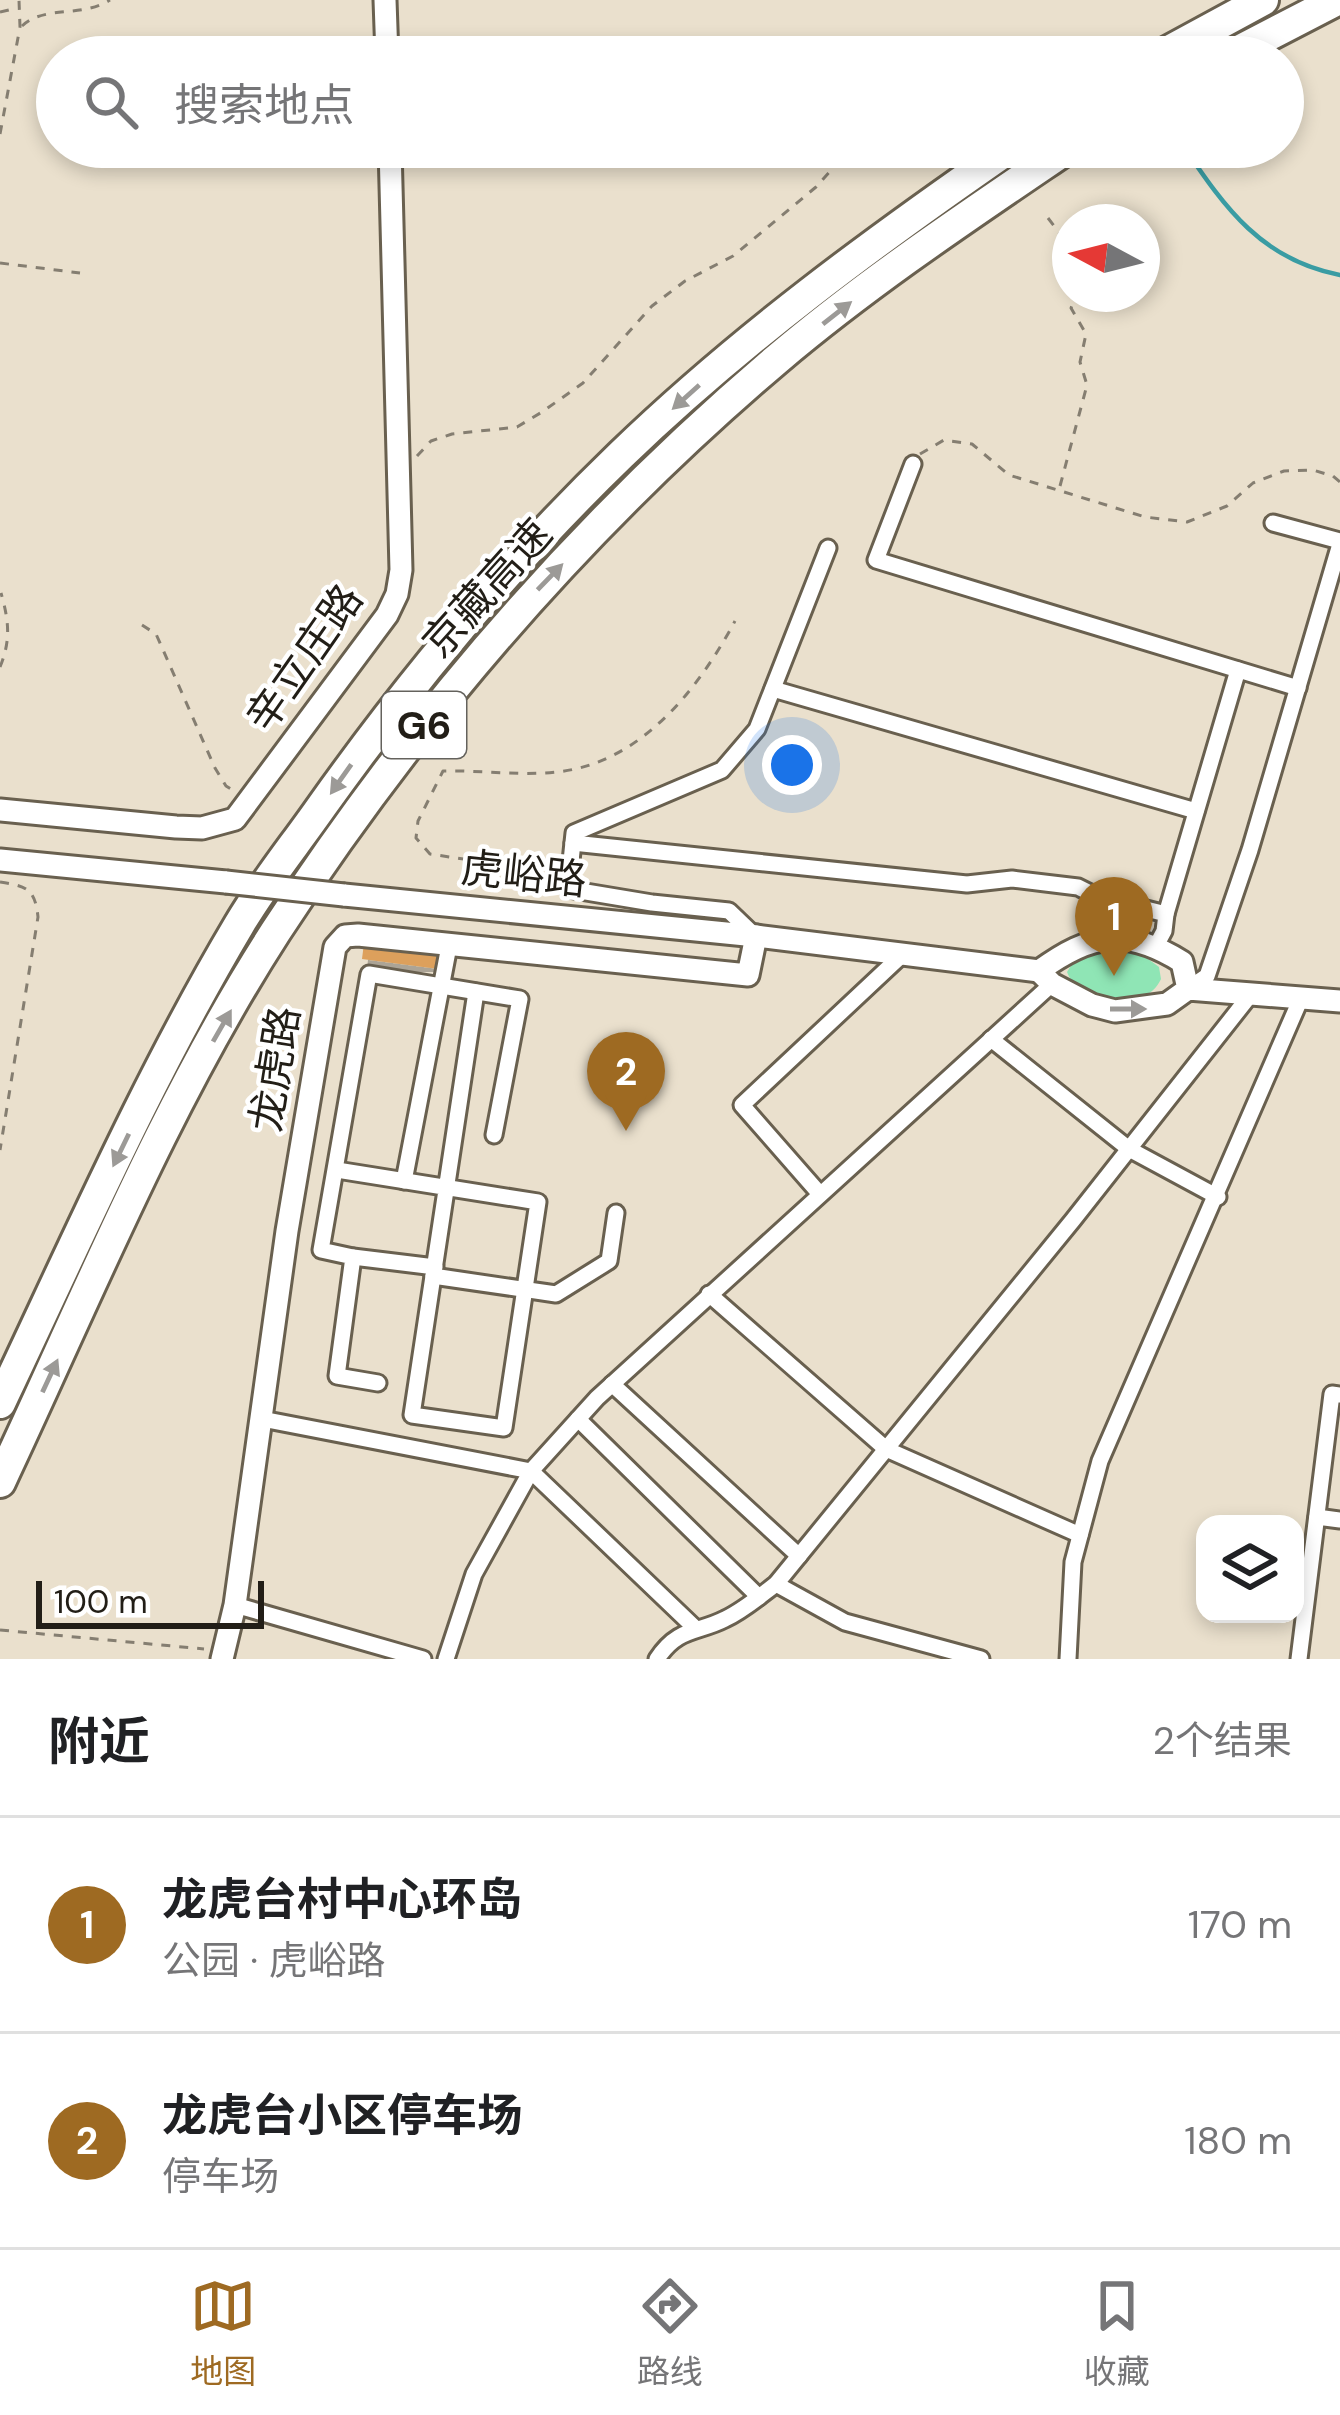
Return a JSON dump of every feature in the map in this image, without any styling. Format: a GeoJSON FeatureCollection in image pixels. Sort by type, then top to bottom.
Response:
{"type":"FeatureCollection","features":[{"type":"Feature","properties":{"kind":"highway"},"geometry":{"type":"LineString","coordinates":[[1197,36],[1263,0]]}},
{"type":"Feature","properties":{"kind":"highway"},"geometry":{"type":"LineString","coordinates":[[1268,36],[1337,0]]}},
{"type":"Feature","properties":{"kind":"highway","name":"京藏高速"},"geometry":{"type":"LineString","coordinates":[[0,1403],[148,1092],[240,922],[367,743],[470,615],[621,454],[757,334],[981,168]]}},
{"type":"Feature","properties":{"kind":"highway","name":"京藏高速"},"geometry":{"type":"LineString","coordinates":[[0,1482],[177,1105],[275,933],[422,727],[509,620],[679,448],[777,359],[921,247],[1038,168]]}},
{"type":"Feature","properties":{"kind":"street"},"geometry":{"type":"LineString","coordinates":[[385,0],[386,36]]}},
{"type":"Feature","properties":{"kind":"street","name":"辛立庄路"},"geometry":{"type":"LineString","coordinates":[[0,810],[202,828],[235,819],[387,614],[397,594],[401,569],[391,168]]}},
{"type":"Feature","properties":{"kind":"street"},"geometry":{"type":"LineString","coordinates":[[913,464],[876,560],[1298,688]]}},
{"type":"Feature","properties":{"kind":"street"},"geometry":{"type":"LineString","coordinates":[[1188,989],[1207,976],[1250,850],[1340,542],[1273,523]]}},
{"type":"Feature","properties":{"kind":"street"},"geometry":{"type":"LineString","coordinates":[[756,936],[729,910],[568,889],[574,833],[722,770],[757,729],[828,548]]}},
{"type":"Feature","properties":{"kind":"street"},"geometry":{"type":"LineString","coordinates":[[1156,946],[1238,670]]}},
{"type":"Feature","properties":{"kind":"street"},"geometry":{"type":"LineString","coordinates":[[773,689],[1196,812]]}},
{"type":"Feature","properties":{"kind":"street"},"geometry":{"type":"LineString","coordinates":[[573,843],[967,884],[1012,879],[1078,887],[1098,897],[1166,914]]}},
{"type":"Feature","properties":{"kind":"street","name":"虎峪路"},"geometry":{"type":"LineString","coordinates":[[0,860],[903,954],[1046,977],[1092,1005],[1115,1011],[1167,1004],[1188,989]]}},
{"type":"Feature","properties":{"kind":"street","name":"龙虎路"},"geometry":{"type":"LineString","coordinates":[[223,1655],[235,1604],[287,1231],[334,947],[345,936],[358,935],[748,975],[756,936]]}},
{"type":"Feature","properties":{"kind":"street"},"geometry":{"type":"LineString","coordinates":[[446,1659],[474,1574],[531,1471],[612,1384],[991,1039],[1072,947],[1102,940],[1156,946],[1182,962],[1188,989]]}},
{"type":"Feature","properties":{"kind":"street"},"geometry":{"type":"LineString","coordinates":[[404,1181],[449,946]]}},
{"type":"Feature","properties":{"kind":"street"},"geometry":{"type":"LineString","coordinates":[[819,1193],[742,1105],[903,954]]}},
{"type":"Feature","properties":{"kind":"street"},"geometry":{"type":"LineString","coordinates":[[494,1135],[520,999],[369,974],[321,1250],[556,1294],[609,1261],[616,1213]]}},
{"type":"Feature","properties":{"kind":"street"},"geometry":{"type":"LineString","coordinates":[[1188,989],[1340,1001]]}},
{"type":"Feature","properties":{"kind":"street"},"geometry":{"type":"LineString","coordinates":[[337,1170],[446,1188],[538,1202],[504,1428],[412,1415],[434,1272],[446,1188],[476,992]]}},
{"type":"Feature","properties":{"kind":"street"},"geometry":{"type":"LineString","coordinates":[[657,1659],[694,1628],[721,1622],[776,1584],[1251,994]]}},
{"type":"Feature","properties":{"kind":"street"},"geometry":{"type":"LineString","coordinates":[[1068,1659],[1073,1562],[1100,1461],[1301,998]]}},
{"type":"Feature","properties":{"kind":"street"},"geometry":{"type":"LineString","coordinates":[[991,1039],[1129,1149],[1218,1196]]}},
{"type":"Feature","properties":{"kind":"street"},"geometry":{"type":"LineString","coordinates":[[353,1257],[337,1376],[378,1383]]}},
{"type":"Feature","properties":{"kind":"street"},"geometry":{"type":"LineString","coordinates":[[710,1294],[886,1449],[1080,1535]]}},
{"type":"Feature","properties":{"kind":"street"},"geometry":{"type":"LineString","coordinates":[[612,1384],[799,1556]]}},
{"type":"Feature","properties":{"kind":"street"},"geometry":{"type":"LineString","coordinates":[[1299,1659],[1332,1394],[1340,1395]]}},
{"type":"Feature","properties":{"kind":"street"},"geometry":{"type":"LineString","coordinates":[[262,1418],[531,1471],[694,1628]]}},
{"type":"Feature","properties":{"kind":"street"},"geometry":{"type":"LineString","coordinates":[[578,1419],[759,1597]]}},
{"type":"Feature","properties":{"kind":"street"},"geometry":{"type":"LineString","coordinates":[[1317,1517],[1340,1520]]}},
{"type":"Feature","properties":{"kind":"street"},"geometry":{"type":"LineString","coordinates":[[776,1584],[845,1622],[981,1659]]}},
{"type":"Feature","properties":{"kind":"street"},"geometry":{"type":"LineString","coordinates":[[235,1604],[424,1659]]}},
{"type":"Feature","properties":{"kind":"path"},"geometry":{"type":"LineString","coordinates":[[20,28],[31,18],[83,12],[110,0]]}},
{"type":"Feature","properties":{"kind":"path"},"geometry":{"type":"LineString","coordinates":[[0,12],[19,3],[20,28],[0,134]]}},
{"type":"Feature","properties":{"kind":"path"},"geometry":{"type":"LineString","coordinates":[[399,464],[412,460],[431,441],[452,434],[517,428],[583,382],[652,306],[733,256],[833,168]]}},
{"type":"Feature","properties":{"kind":"path"},"geometry":{"type":"LineString","coordinates":[[1048,218],[1052,223]]}},
{"type":"Feature","properties":{"kind":"path"},"geometry":{"type":"LineString","coordinates":[[0,263],[80,273]]}},
{"type":"Feature","properties":{"kind":"path"},"geometry":{"type":"LineString","coordinates":[[1059,488],[1087,385],[1080,362],[1086,334],[1073,312]]}},
{"type":"Feature","properties":{"kind":"path"},"geometry":{"type":"LineString","coordinates":[[913,464],[922,450],[944,440],[972,444],[1009,475],[1145,517],[1186,522],[1227,506],[1252,483],[1284,471],[1313,470],[1340,482]]}},
{"type":"Feature","properties":{"kind":"path"},"geometry":{"type":"LineString","coordinates":[[0,667],[9,645],[1,593]]}},
{"type":"Feature","properties":{"kind":"path"},"geometry":{"type":"LineString","coordinates":[[569,875],[430,854],[416,838],[418,821],[443,771],[560,772],[603,759],[641,740],[676,709],[736,621]]}},
{"type":"Feature","properties":{"kind":"path"},"geometry":{"type":"LineString","coordinates":[[142,625],[156,634],[226,786],[251,801]]}},
{"type":"Feature","properties":{"kind":"path"},"geometry":{"type":"LineString","coordinates":[[0,882],[29,888],[35,895],[38,917],[0,1150]]}},
{"type":"Feature","properties":{"kind":"path"},"geometry":{"type":"LineString","coordinates":[[0,1630],[223,1655]]}},
{"type":"Feature","properties":{"kind":"green space"},"geometry":{"type":"Polygon","coordinates":[[[1120,947],[1140,953],[1159,967],[1161,979],[1153,990],[1128,1001],[1098,998],[1074,983],[1067,972],[1078,954],[1120,947]]]}},
{"type":"Feature","properties":{"kind":"building"},"geometry":{"type":"Polygon","coordinates":[[[364,943],[441,952],[439,969],[362,959],[364,943]]]}},
{"type":"Feature","properties":{"kind":"waterway"},"geometry":{"type":"LineString","coordinates":[[1199,168],[1231,210],[1267,244],[1313,268],[1340,275]]}},
{"type":"Feature","properties":{"kind":"place","name":"龙虎台村中心环岛"},"geometry":{"type":"Point","coordinates":[1114,976]}},
{"type":"Feature","properties":{"kind":"place","name":"龙虎台小区停车场"},"geometry":{"type":"Point","coordinates":[626,1131]}}]}
